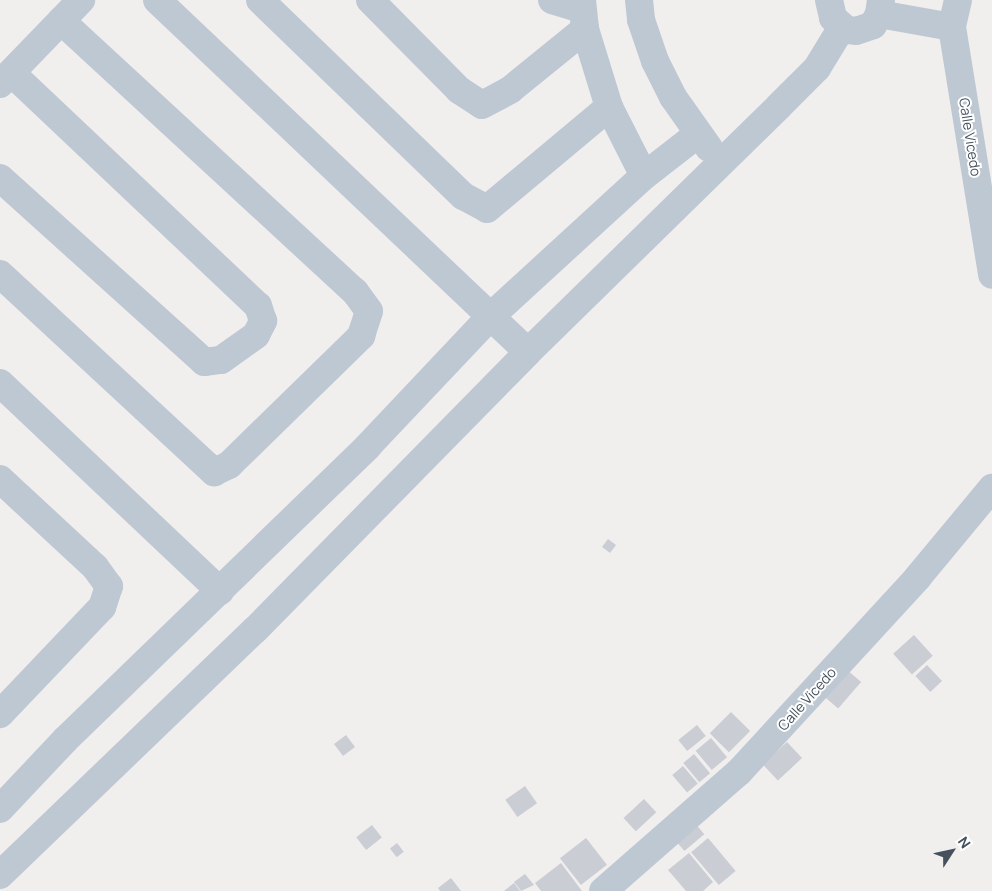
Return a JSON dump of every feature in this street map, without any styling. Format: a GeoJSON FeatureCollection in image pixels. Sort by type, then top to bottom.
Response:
{"type":"FeatureCollection","features":[{"type":"Feature","properties":{"kind":"street"},"geometry":{"type":"LineString","coordinates":[[0,178],[204,362],[221,360],[256,336],[263,321],[258,306],[6,78],[80,0]]}},
{"type":"Feature","properties":{"kind":"street"},"geometry":{"type":"LineString","coordinates":[[157,0],[528,352]]}},
{"type":"Feature","properties":{"kind":"street"},"geometry":{"type":"LineString","coordinates":[[260,0],[463,196],[488,209],[609,107]]}},
{"type":"Feature","properties":{"kind":"street"},"geometry":{"type":"LineString","coordinates":[[370,0],[460,90],[482,105],[510,90],[583,13]]}},
{"type":"Feature","properties":{"kind":"street"},"geometry":{"type":"LineString","coordinates":[[552,0],[583,13]]}},
{"type":"Feature","properties":{"kind":"street"},"geometry":{"type":"LineString","coordinates":[[639,0],[641,20],[655,61],[698,134],[720,162]]}},
{"type":"Feature","properties":{"kind":"street"},"geometry":{"type":"LineString","coordinates":[[829,0],[833,18],[842,27],[865,29],[880,7],[952,27]]}},
{"type":"Feature","properties":{"kind":"street","name":"Calle Vicedo"},"geometry":{"type":"LineString","coordinates":[[958,0],[952,27],[992,275]]}},
{"type":"Feature","properties":{"kind":"street"},"geometry":{"type":"LineString","coordinates":[[583,13],[609,107],[644,176]]}},
{"type":"Feature","properties":{"kind":"street"},"geometry":{"type":"LineString","coordinates":[[0,274],[214,472],[229,465],[361,336],[369,311],[355,292],[61,21]]}},
{"type":"Feature","properties":{"kind":"street"},"geometry":{"type":"LineString","coordinates":[[0,875],[255,630],[528,352],[817,68],[842,27]]}},
{"type":"Feature","properties":{"kind":"street"},"geometry":{"type":"LineString","coordinates":[[0,809],[65,740],[368,446],[491,316],[644,176],[698,134]]}},
{"type":"Feature","properties":{"kind":"street"},"geometry":{"type":"LineString","coordinates":[[0,383],[220,591]]}},
{"type":"Feature","properties":{"kind":"street"},"geometry":{"type":"LineString","coordinates":[[0,479],[95,567],[109,586],[102,606],[0,714]]}},
{"type":"Feature","properties":{"kind":"street","name":"Calle Vicedo"},"geometry":{"type":"LineString","coordinates":[[603,891],[740,772],[924,570],[992,488]]}},
{"type":"Feature","properties":{"kind":"building"},"geometry":{"type":"Polygon","coordinates":[[[608,539],[616,545],[610,553],[602,547],[608,539]]]}},
{"type":"Feature","properties":{"kind":"building"},"geometry":{"type":"Polygon","coordinates":[[[914,635],[933,656],[912,675],[893,654],[914,635]]]}},
{"type":"Feature","properties":{"kind":"building"},"geometry":{"type":"Polygon","coordinates":[[[927,665],[942,681],[930,692],[915,676],[927,665]]]}},
{"type":"Feature","properties":{"kind":"building"},"geometry":{"type":"Polygon","coordinates":[[[846,669],[861,682],[838,709],[823,695],[846,669]]]}},
{"type":"Feature","properties":{"kind":"building"},"geometry":{"type":"Polygon","coordinates":[[[731,712],[750,731],[729,752],[710,733],[731,712]]]}},
{"type":"Feature","properties":{"kind":"building"},"geometry":{"type":"Polygon","coordinates":[[[697,725],[706,736],[687,751],[678,740],[697,725]]]}},
{"type":"Feature","properties":{"kind":"building"},"geometry":{"type":"Polygon","coordinates":[[[346,735],[355,747],[343,756],[334,744],[346,735]]]}},
{"type":"Feature","properties":{"kind":"building"},"geometry":{"type":"Polygon","coordinates":[[[711,738],[727,757],[712,770],[696,751],[711,738]]]}},
{"type":"Feature","properties":{"kind":"building"},"geometry":{"type":"Polygon","coordinates":[[[787,742],[802,758],[778,781],[763,765],[787,742]]]}},
{"type":"Feature","properties":{"kind":"building"},"geometry":{"type":"Polygon","coordinates":[[[694,754],[710,773],[699,782],[683,763],[694,754]]]}},
{"type":"Feature","properties":{"kind":"building"},"geometry":{"type":"Polygon","coordinates":[[[683,766],[698,784],[687,793],[672,775],[683,766]]]}},
{"type":"Feature","properties":{"kind":"building"},"geometry":{"type":"Polygon","coordinates":[[[525,786],[537,803],[517,817],[505,800],[525,786]]]}},
{"type":"Feature","properties":{"kind":"building"},"geometry":{"type":"Polygon","coordinates":[[[644,799],[656,812],[636,831],[624,818],[644,799]]]}},
{"type":"Feature","properties":{"kind":"building"},"geometry":{"type":"Polygon","coordinates":[[[694,822],[704,834],[684,851],[674,839],[694,822]]]}},
{"type":"Feature","properties":{"kind":"building"},"geometry":{"type":"Polygon","coordinates":[[[372,825],[382,838],[366,850],[356,837],[372,825]]]}},
{"type":"Feature","properties":{"kind":"building"},"geometry":{"type":"Polygon","coordinates":[[[586,838],[607,865],[581,885],[560,858],[586,838]]]}},
{"type":"Feature","properties":{"kind":"building"},"geometry":{"type":"Polygon","coordinates":[[[708,838],[736,871],[719,885],[691,852],[708,838]]]}},
{"type":"Feature","properties":{"kind":"building"},"geometry":{"type":"Polygon","coordinates":[[[397,843],[404,852],[397,857],[390,849],[397,843]]]}},
{"type":"Feature","properties":{"kind":"building"},"geometry":{"type":"Polygon","coordinates":[[[689,853],[713,882],[703,891],[686,891],[668,870],[689,853]]]}},
{"type":"Feature","properties":{"kind":"building"},"geometry":{"type":"Polygon","coordinates":[[[561,863],[582,891],[541,891],[535,883],[561,863]]]}},
{"type":"Feature","properties":{"kind":"building"},"geometry":{"type":"Polygon","coordinates":[[[525,874],[534,885],[521,891],[514,882],[525,874]]]}},
{"type":"Feature","properties":{"kind":"building"},"geometry":{"type":"Polygon","coordinates":[[[451,878],[461,891],[440,891],[438,888],[451,878]]]}},
{"type":"Feature","properties":{"kind":"building"},"geometry":{"type":"Polygon","coordinates":[[[514,883],[520,891],[504,891],[514,883]]]}}]}
